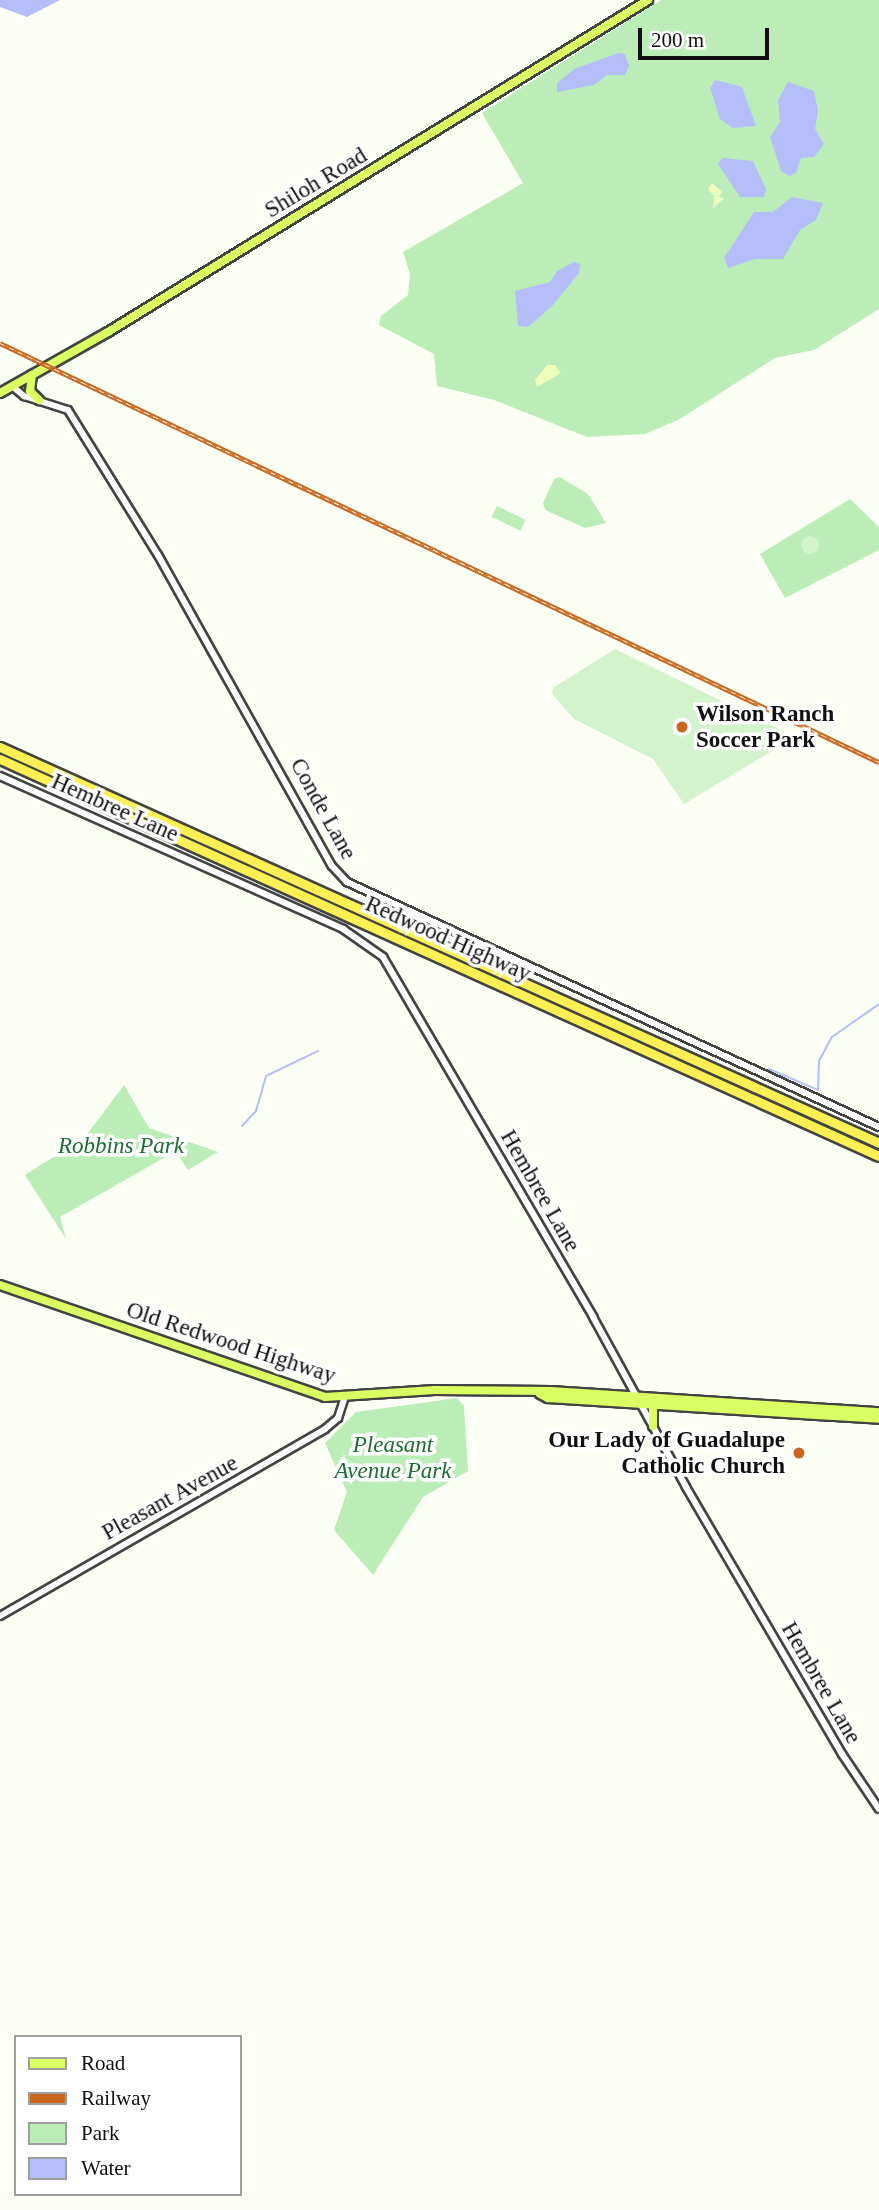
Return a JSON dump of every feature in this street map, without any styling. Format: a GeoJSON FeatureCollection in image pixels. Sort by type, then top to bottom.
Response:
{"type":"FeatureCollection","features":[{"type":"Feature","properties":{"kind":"highway","name":"Redwood Highway"},"geometry":{"type":"LineString","coordinates":[[0,747],[879,1143]]}},
{"type":"Feature","properties":{"kind":"highway","name":"Redwood Highway"},"geometry":{"type":"LineString","coordinates":[[0,759],[879,1156]]}},
{"type":"Feature","properties":{"kind":"main road","name":"Shiloh Road"},"geometry":{"type":"LineString","coordinates":[[0,393],[648,0]]}},
{"type":"Feature","properties":{"kind":"main road"},"geometry":{"type":"LineString","coordinates":[[32,375],[30,391],[38,400]]}},
{"type":"Feature","properties":{"kind":"main road","name":"Old Redwood Highway"},"geometry":{"type":"LineString","coordinates":[[0,1285],[306,1392],[344,1399],[425,1390],[879,1412]]}},
{"type":"Feature","properties":{"kind":"main road","name":"Old Redwood Highway"},"geometry":{"type":"LineString","coordinates":[[638,1399],[653,1404],[879,1419]]}},
{"type":"Feature","properties":{"kind":"main road"},"geometry":{"type":"LineString","coordinates":[[653,1404],[653,1426]]}},
{"type":"Feature","properties":{"kind":"street","name":"Conde Lane"},"geometry":{"type":"LineString","coordinates":[[12,386],[38,400],[68,410],[158,555],[339,875],[387,903],[879,1127]]}},
{"type":"Feature","properties":{"kind":"street","name":"Hembree Lane"},"geometry":{"type":"LineString","coordinates":[[0,776],[343,929],[383,957],[842,1754],[879,1809]]}},
{"type":"Feature","properties":{"kind":"street","name":"Pleasant Avenue"},"geometry":{"type":"LineString","coordinates":[[0,1616],[325,1429],[338,1418],[344,1399]]}},
{"type":"Feature","properties":{"kind":"green space"},"geometry":{"type":"Polygon","coordinates":[[[661,0],[879,0],[879,309],[814,350],[775,358],[680,419],[645,434],[587,437],[494,400],[437,386],[434,354],[379,325],[381,316],[408,295],[410,274],[403,252],[523,183],[482,113],[661,0]]]}},
{"type":"Feature","properties":{"kind":"green space"},"geometry":{"type":"Polygon","coordinates":[[[560,477],[588,494],[606,523],[585,528],[545,510],[543,503],[554,479],[560,477]]]}},
{"type":"Feature","properties":{"kind":"green space"},"geometry":{"type":"Polygon","coordinates":[[[850,499],[879,527],[879,550],[785,598],[760,554],[850,499]]]}},
{"type":"Feature","properties":{"kind":"green space"},"geometry":{"type":"Polygon","coordinates":[[[497,506],[526,520],[521,531],[492,517],[497,506]]]}},
{"type":"Feature","properties":{"kind":"green space","name":"Robbins Park"},"geometry":{"type":"Polygon","coordinates":[[[124,1085],[149,1128],[218,1152],[188,1170],[176,1151],[60,1217],[66,1239],[25,1175],[85,1137],[124,1085]]]}},
{"type":"Feature","properties":{"kind":"green space","name":"Pleasant Avenue Park"},"geometry":{"type":"Polygon","coordinates":[[[457,1398],[464,1406],[468,1471],[423,1497],[373,1575],[334,1530],[347,1492],[325,1443],[356,1412],[457,1398]]]}},
{"type":"Feature","properties":{"kind":"sand"},"geometry":{"type":"Polygon","coordinates":[[[712,183],[722,192],[718,197],[724,198],[713,209],[714,196],[708,189],[712,183]]]}},
{"type":"Feature","properties":{"kind":"sand"},"geometry":{"type":"Polygon","coordinates":[[[547,365],[555,365],[561,373],[537,387],[535,380],[547,365]]]}},
{"type":"Feature","properties":{"kind":"shaded area"},"geometry":{"type":"Polygon","coordinates":[[[810,536],[816,539],[819,545],[816,551],[810,554],[804,551],[801,545],[804,539],[810,536]]]}},
{"type":"Feature","properties":{"kind":"shaded area","name":"Wilson Ranch Soccer Park"},"geometry":{"type":"Polygon","coordinates":[[[615,649],[795,737],[684,804],[653,759],[574,719],[552,694],[553,688],[615,649]]]}},
{"type":"Feature","properties":{"kind":"water"},"geometry":{"type":"Polygon","coordinates":[[[0,0],[60,0],[27,17],[0,7],[0,0]]]}},
{"type":"Feature","properties":{"kind":"water"},"geometry":{"type":"Polygon","coordinates":[[[619,53],[625,54],[629,66],[625,75],[607,75],[594,85],[557,92],[557,83],[576,68],[619,53]]]}},
{"type":"Feature","properties":{"kind":"water"},"geometry":{"type":"Polygon","coordinates":[[[715,80],[742,87],[756,126],[733,128],[720,119],[710,88],[715,80]]]}},
{"type":"Feature","properties":{"kind":"water"},"geometry":{"type":"Polygon","coordinates":[[[788,82],[814,91],[818,111],[815,129],[824,144],[814,157],[801,158],[796,173],[789,176],[781,171],[770,137],[780,122],[778,100],[788,82]]]}},
{"type":"Feature","properties":{"kind":"water"},"geometry":{"type":"Polygon","coordinates":[[[722,158],[753,161],[766,189],[764,197],[740,197],[718,164],[722,158]]]}},
{"type":"Feature","properties":{"kind":"water"},"geometry":{"type":"Polygon","coordinates":[[[792,197],[823,203],[816,220],[800,230],[783,259],[755,259],[728,268],[724,258],[754,212],[773,212],[792,197]]]}},
{"type":"Feature","properties":{"kind":"water"},"geometry":{"type":"Polygon","coordinates":[[[574,262],[580,264],[579,273],[552,306],[528,327],[518,326],[515,291],[550,282],[557,271],[574,262]]]}},
{"type":"Feature","properties":{"kind":"waterway"},"geometry":{"type":"LineString","coordinates":[[769,1069],[818,1090],[819,1061],[832,1037],[879,1004]]}},
{"type":"Feature","properties":{"kind":"waterway"},"geometry":{"type":"LineString","coordinates":[[242,1126],[256,1111],[266,1076],[318,1051]]}},
{"type":"Feature","properties":{"kind":"railway"},"geometry":{"type":"LineString","coordinates":[[0,343],[879,762]]}},
{"type":"Feature","properties":{"kind":"place","name":"Wilson Ranch Soccer Park"},"geometry":{"type":"Point","coordinates":[682,727]}},
{"type":"Feature","properties":{"kind":"place","name":"Our Lady of Guadalupe Catholic Church"},"geometry":{"type":"Point","coordinates":[799,1453]}}]}
